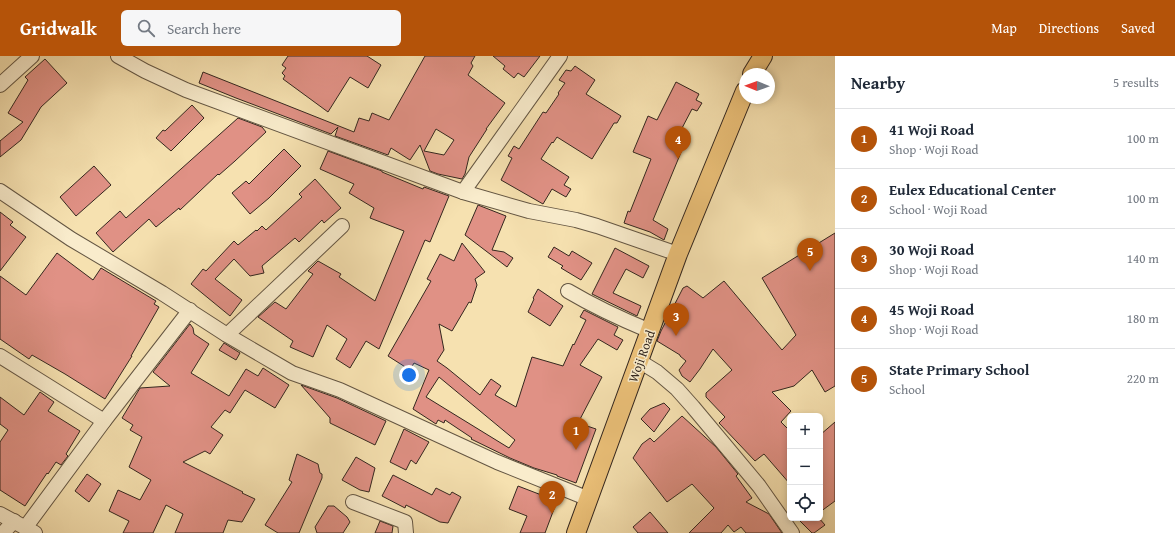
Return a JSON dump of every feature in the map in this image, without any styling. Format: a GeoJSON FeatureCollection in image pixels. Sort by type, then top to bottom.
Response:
{"type":"FeatureCollection","features":[{"type":"Feature","properties":{"kind":"main road"},"geometry":{"type":"LineString","coordinates":[[756,68],[763,56]]}},
{"type":"Feature","properties":{"kind":"main road","name":"Woji Road"},"geometry":{"type":"LineString","coordinates":[[576,533],[678,254],[740,104]]}},
{"type":"Feature","properties":{"kind":"street"},"geometry":{"type":"LineString","coordinates":[[0,85],[32,56]]}},
{"type":"Feature","properties":{"kind":"street"},"geometry":{"type":"LineString","coordinates":[[118,56],[145,72],[186,90],[463,192],[529,211],[576,220],[597,226],[678,254]]}},
{"type":"Feature","properties":{"kind":"street"},"geometry":{"type":"LineString","coordinates":[[463,192],[560,56]]}},
{"type":"Feature","properties":{"kind":"street"},"geometry":{"type":"LineString","coordinates":[[0,191],[71,239],[190,310],[227,335],[292,374],[340,390],[497,462],[589,499]]}},
{"type":"Feature","properties":{"kind":"street"},"geometry":{"type":"LineString","coordinates":[[227,335],[342,226]]}},
{"type":"Feature","properties":{"kind":"street"},"geometry":{"type":"LineString","coordinates":[[568,291],[605,312],[650,331]]}},
{"type":"Feature","properties":{"kind":"street"},"geometry":{"type":"LineString","coordinates":[[3,533],[25,528],[104,421],[190,310]]}},
{"type":"Feature","properties":{"kind":"street"},"geometry":{"type":"LineString","coordinates":[[0,356],[104,421]]}},
{"type":"Feature","properties":{"kind":"street"},"geometry":{"type":"LineString","coordinates":[[639,361],[657,372],[677,389],[759,486],[792,533]]}},
{"type":"Feature","properties":{"kind":"street"},"geometry":{"type":"LineString","coordinates":[[353,502],[405,522],[406,533]]}},
{"type":"Feature","properties":{"kind":"street"},"geometry":{"type":"LineString","coordinates":[[0,514],[25,528]]}},
{"type":"Feature","properties":{"kind":"building"},"geometry":{"type":"Polygon","coordinates":[[[288,56],[367,56],[381,65],[368,88],[350,77],[328,112],[283,79],[285,76],[282,73],[286,68],[282,65],[288,56]]]}},
{"type":"Feature","properties":{"kind":"building"},"geometry":{"type":"Polygon","coordinates":[[[425,56],[475,56],[471,63],[473,66],[468,75],[505,103],[486,129],[469,157],[465,174],[462,179],[430,171],[420,145],[410,160],[391,148],[388,155],[335,136],[338,127],[331,134],[199,83],[203,72],[354,132],[359,118],[369,121],[372,113],[389,120],[425,56]],[[436,129],[424,151],[444,155],[454,140],[436,129]]]}},
{"type":"Feature","properties":{"kind":"building"},"geometry":{"type":"Polygon","coordinates":[[[493,56],[540,56],[524,77],[518,73],[514,78],[503,69],[505,66],[493,56]]]}},
{"type":"Feature","properties":{"kind":"building"},"geometry":{"type":"Polygon","coordinates":[[[45,59],[67,83],[41,107],[21,140],[0,157],[0,141],[23,122],[8,113],[28,80],[25,77],[45,59]]]}},
{"type":"Feature","properties":{"kind":"building"},"geometry":{"type":"Polygon","coordinates":[[[575,66],[595,80],[586,94],[621,116],[617,123],[614,123],[592,159],[557,137],[553,143],[552,142],[541,159],[569,177],[564,185],[571,189],[566,197],[552,189],[543,204],[501,180],[512,158],[508,156],[514,146],[519,149],[543,112],[546,113],[559,94],[558,93],[565,83],[559,80],[566,70],[571,71],[575,66]]]}},
{"type":"Feature","properties":{"kind":"building"},"geometry":{"type":"Polygon","coordinates":[[[676,82],[699,94],[696,100],[702,103],[697,111],[692,109],[681,130],[689,133],[653,220],[668,229],[664,240],[650,232],[624,223],[628,211],[630,212],[651,159],[633,152],[648,116],[657,120],[676,82]]]}},
{"type":"Feature","properties":{"kind":"building"},"geometry":{"type":"Polygon","coordinates":[[[192,105],[204,118],[171,151],[156,138],[192,105]]]}},
{"type":"Feature","properties":{"kind":"building"},"geometry":{"type":"Polygon","coordinates":[[[238,118],[262,127],[266,132],[180,210],[179,208],[156,227],[149,219],[113,252],[96,233],[120,211],[126,218],[238,118]]]}},
{"type":"Feature","properties":{"kind":"building"},"geometry":{"type":"Polygon","coordinates":[[[284,149],[301,166],[269,198],[250,214],[232,193],[246,181],[249,184],[284,149]]]}},
{"type":"Feature","properties":{"kind":"building"},"geometry":{"type":"Polygon","coordinates":[[[328,151],[382,171],[423,189],[424,187],[449,196],[430,242],[425,240],[379,349],[366,341],[350,368],[336,359],[347,339],[327,325],[313,357],[290,347],[293,341],[258,317],[275,302],[286,309],[313,274],[308,271],[318,261],[341,274],[339,277],[375,301],[404,231],[370,218],[374,208],[349,193],[354,184],[320,169],[328,151]]]}},
{"type":"Feature","properties":{"kind":"building"},"geometry":{"type":"Polygon","coordinates":[[[94,166],[111,185],[76,216],[60,197],[94,166]]]}},
{"type":"Feature","properties":{"kind":"building"},"geometry":{"type":"Polygon","coordinates":[[[315,179],[341,208],[324,223],[322,220],[299,242],[295,238],[262,266],[264,273],[250,276],[234,259],[215,279],[242,300],[230,316],[191,284],[203,269],[206,271],[234,241],[238,245],[262,226],[266,230],[302,197],[299,194],[315,179]]]}},
{"type":"Feature","properties":{"kind":"building"},"geometry":{"type":"Polygon","coordinates":[[[478,205],[506,216],[492,250],[504,252],[513,258],[507,267],[465,235],[478,205]]]}},
{"type":"Feature","properties":{"kind":"building"},"geometry":{"type":"Polygon","coordinates":[[[0,212],[13,222],[10,225],[26,237],[0,271],[0,212]]]}},
{"type":"Feature","properties":{"kind":"building"},"geometry":{"type":"Polygon","coordinates":[[[835,233],[835,386],[825,392],[812,370],[794,386],[772,392],[791,411],[787,413],[787,415],[781,422],[787,428],[787,481],[764,454],[755,461],[719,423],[725,417],[706,397],[706,393],[732,370],[713,349],[690,382],[682,376],[679,370],[686,361],[680,355],[657,341],[683,288],[687,286],[703,298],[724,281],[782,350],[796,335],[762,278],[835,233]]]}},
{"type":"Feature","properties":{"kind":"building"},"geometry":{"type":"Polygon","coordinates":[[[462,243],[485,272],[475,279],[477,285],[471,303],[469,302],[452,331],[439,324],[444,350],[437,361],[480,395],[491,379],[501,386],[495,395],[516,407],[532,357],[563,366],[586,320],[580,317],[584,310],[618,327],[614,335],[623,340],[617,350],[598,339],[580,365],[602,377],[578,423],[596,429],[576,483],[510,458],[471,439],[472,438],[445,420],[444,423],[438,420],[436,424],[413,409],[429,370],[414,363],[410,370],[388,356],[431,281],[427,279],[440,254],[454,261],[462,243]],[[439,377],[426,397],[509,448],[515,440],[439,377]]]}},
{"type":"Feature","properties":{"kind":"building"},"geometry":{"type":"Polygon","coordinates":[[[554,247],[569,256],[572,251],[592,263],[581,280],[561,268],[563,266],[548,257],[554,247]]]}},
{"type":"Feature","properties":{"kind":"building"},"geometry":{"type":"Polygon","coordinates":[[[615,248],[649,266],[643,278],[626,269],[613,293],[641,306],[637,316],[592,294],[615,248]]]}},
{"type":"Feature","properties":{"kind":"building"},"geometry":{"type":"Polygon","coordinates":[[[57,253],[93,280],[101,268],[156,301],[154,304],[159,307],[132,356],[105,399],[32,355],[29,359],[0,339],[0,276],[26,295],[57,253]]]}},
{"type":"Feature","properties":{"kind":"building"},"geometry":{"type":"Polygon","coordinates":[[[538,289],[563,306],[550,326],[528,312],[538,289]]]}},
{"type":"Feature","properties":{"kind":"building"},"geometry":{"type":"Polygon","coordinates":[[[190,324],[193,328],[194,334],[209,344],[191,373],[229,396],[246,369],[258,376],[263,368],[289,385],[275,408],[245,390],[230,413],[225,410],[211,427],[223,435],[210,454],[205,451],[183,462],[255,499],[242,522],[228,520],[223,533],[175,533],[183,514],[166,505],[153,533],[123,533],[129,521],[109,511],[118,490],[140,500],[151,480],[129,467],[142,437],[130,430],[133,425],[122,418],[140,388],[170,386],[153,372],[190,324]]]}},
{"type":"Feature","properties":{"kind":"building"},"geometry":{"type":"Polygon","coordinates":[[[224,343],[240,353],[236,360],[219,350],[224,343]]]}},
{"type":"Feature","properties":{"kind":"building"},"geometry":{"type":"Polygon","coordinates":[[[301,385],[337,398],[386,421],[375,445],[330,423],[330,418],[301,385]]]}},
{"type":"Feature","properties":{"kind":"building"},"geometry":{"type":"Polygon","coordinates":[[[40,392],[54,402],[48,411],[80,431],[66,454],[68,456],[61,465],[56,462],[25,506],[0,490],[0,442],[8,430],[0,424],[0,397],[24,415],[40,392]]]}},
{"type":"Feature","properties":{"kind":"building"},"geometry":{"type":"Polygon","coordinates":[[[664,403],[670,409],[654,432],[641,419],[650,409],[664,403]]]}},
{"type":"Feature","properties":{"kind":"building"},"geometry":{"type":"Polygon","coordinates":[[[682,416],[716,447],[738,474],[736,476],[752,498],[746,502],[769,514],[782,533],[746,533],[741,527],[734,532],[728,525],[721,533],[689,533],[714,508],[692,484],[667,502],[633,458],[642,444],[650,438],[654,442],[682,416]]]}},
{"type":"Feature","properties":{"kind":"building"},"geometry":{"type":"Polygon","coordinates":[[[835,422],[835,501],[823,510],[823,449],[823,432],[835,422]]]}},
{"type":"Feature","properties":{"kind":"building"},"geometry":{"type":"Polygon","coordinates":[[[404,429],[429,442],[416,464],[411,460],[406,470],[390,462],[404,429]]]}},
{"type":"Feature","properties":{"kind":"building"},"geometry":{"type":"Polygon","coordinates":[[[297,454],[318,464],[322,478],[299,533],[278,533],[265,525],[292,482],[289,480],[297,454]]]}},
{"type":"Feature","properties":{"kind":"building"},"geometry":{"type":"Polygon","coordinates":[[[356,457],[375,468],[369,492],[360,490],[342,480],[356,457]]]}},
{"type":"Feature","properties":{"kind":"building"},"geometry":{"type":"Polygon","coordinates":[[[87,474],[101,484],[89,502],[75,491],[87,474]]]}},
{"type":"Feature","properties":{"kind":"building"},"geometry":{"type":"Polygon","coordinates":[[[393,475],[432,495],[436,488],[450,495],[452,492],[461,497],[448,523],[440,522],[406,505],[405,508],[382,496],[393,475]]]}},
{"type":"Feature","properties":{"kind":"building"},"geometry":{"type":"Polygon","coordinates":[[[518,486],[557,501],[545,533],[520,533],[527,516],[509,509],[518,486]]]}},
{"type":"Feature","properties":{"kind":"building"},"geometry":{"type":"Polygon","coordinates":[[[328,506],[334,506],[347,517],[350,522],[343,533],[317,533],[315,527],[328,506]]]}},
{"type":"Feature","properties":{"kind":"building"},"geometry":{"type":"Polygon","coordinates":[[[650,512],[668,533],[638,533],[633,527],[650,512]]]}},
{"type":"Feature","properties":{"kind":"building"},"geometry":{"type":"Polygon","coordinates":[[[380,521],[393,526],[392,533],[375,533],[380,521]]]}},
{"type":"Feature","properties":{"kind":"building"},"geometry":{"type":"Polygon","coordinates":[[[800,521],[822,521],[825,525],[812,533],[800,521]]]}},
{"type":"Feature","properties":{"kind":"place","name":"45 Woji Road"},"geometry":{"type":"Point","coordinates":[678,159]}},
{"type":"Feature","properties":{"kind":"place","name":"State Primary School"},"geometry":{"type":"Point","coordinates":[810,271]}},
{"type":"Feature","properties":{"kind":"place","name":"30 Woji Road"},"geometry":{"type":"Point","coordinates":[676,336]}},
{"type":"Feature","properties":{"kind":"place","name":"41 Woji Road"},"geometry":{"type":"Point","coordinates":[576,450]}},
{"type":"Feature","properties":{"kind":"place","name":"Eulex Educational Center"},"geometry":{"type":"Point","coordinates":[552,514]}}]}
